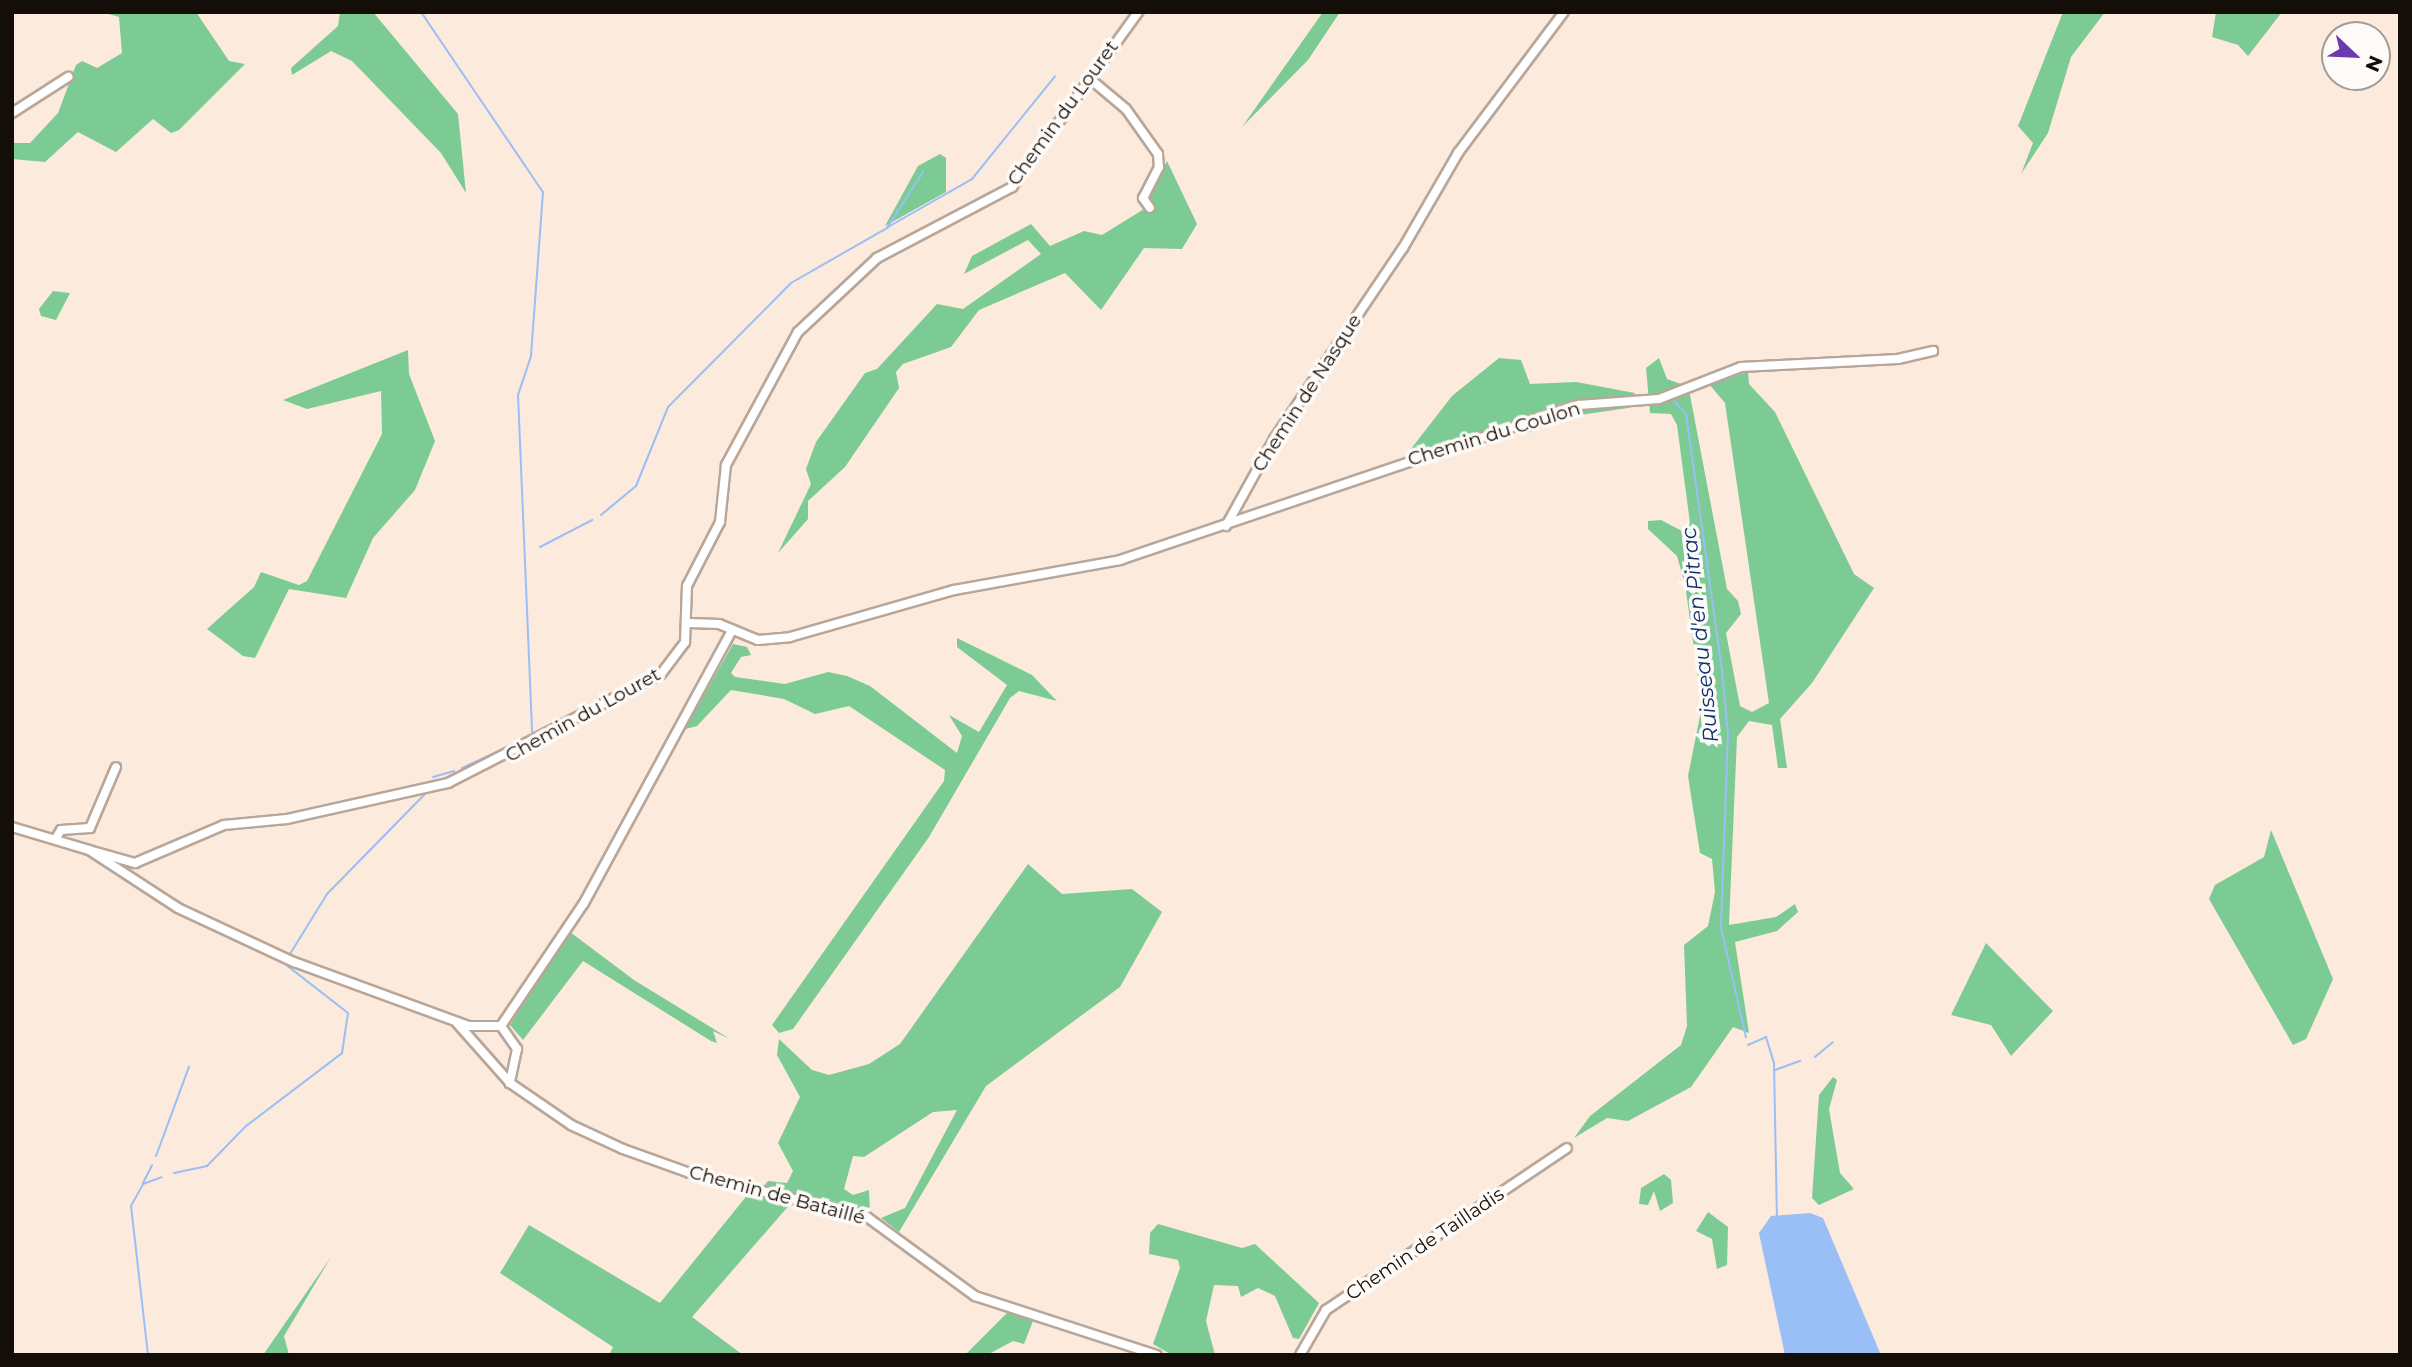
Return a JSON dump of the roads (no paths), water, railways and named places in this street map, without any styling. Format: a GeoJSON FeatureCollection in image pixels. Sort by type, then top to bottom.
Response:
{"type":"FeatureCollection","features":[{"type":"Feature","properties":{"kind":"street","name":"Chemin du Louret"},"geometry":{"type":"LineString","coordinates":[[89,850],[135,863],[224,825],[287,819],[454,780],[661,674],[680,654],[689,623],[687,586],[720,522],[726,465],[798,332],[877,258],[1012,187],[1138,12]]}},
{"type":"Feature","properties":{"kind":"street","name":"Chemin de Nasque"},"geometry":{"type":"LineString","coordinates":[[1226,526],[1273,439],[1403,248],[1458,153],[1564,12]]}},
{"type":"Feature","properties":{"kind":"street"},"geometry":{"type":"LineString","coordinates":[[12,113],[68,77]]}},
{"type":"Feature","properties":{"kind":"street"},"geometry":{"type":"LineString","coordinates":[[1089,78],[1126,109],[1158,154],[1159,167],[1143,198],[1150,208]]}},
{"type":"Feature","properties":{"kind":"street","name":"Chemin du Coulon"},"geometry":{"type":"LineString","coordinates":[[1226,526],[1346,479],[1579,405],[1659,399],[1741,367],[1898,359],[1933,351]]}},
{"type":"Feature","properties":{"kind":"street"},"geometry":{"type":"LineString","coordinates":[[689,623],[732,630],[758,640],[790,636],[954,590],[1120,560],[1226,526]]}},
{"type":"Feature","properties":{"kind":"street"},"geometry":{"type":"LineString","coordinates":[[510,1083],[517,1048],[501,1026],[583,903],[732,630]]}},
{"type":"Feature","properties":{"kind":"street"},"geometry":{"type":"LineString","coordinates":[[56,838],[61,830],[90,828],[116,766]]}},
{"type":"Feature","properties":{"kind":"street","name":"Chemin de Bataillé"},"geometry":{"type":"LineString","coordinates":[[12,827],[89,850],[229,935],[455,1021],[501,1026]]}},
{"type":"Feature","properties":{"kind":"street","name":"Chemin de Bataillé"},"geometry":{"type":"LineString","coordinates":[[455,1021],[510,1083],[571,1125],[623,1149],[690,1173],[867,1217],[975,1296],[1157,1355]]}},
{"type":"Feature","properties":{"kind":"street","name":"Chemin de Tailladis"},"geometry":{"type":"LineString","coordinates":[[1300,1355],[1326,1310],[1567,1148]]}},
{"type":"Feature","properties":{"kind":"water"},"geometry":{"type":"Polygon","coordinates":[[[1810,1213],[1823,1218],[1881,1355],[1785,1355],[1759,1233],[1771,1216],[1810,1213]]]}},
{"type":"Feature","properties":{"kind":"waterway"},"geometry":{"type":"LineString","coordinates":[[421,12],[543,192],[531,356],[518,395],[532,736]]}},
{"type":"Feature","properties":{"kind":"waterway"},"geometry":{"type":"LineString","coordinates":[[888,227],[972,179],[1055,76]]}},
{"type":"Feature","properties":{"kind":"waterway"},"geometry":{"type":"LineString","coordinates":[[601,515],[636,486],[668,407],[791,283],[887,228],[923,172]]}},
{"type":"Feature","properties":{"kind":"waterway","name":"Ruisseau d'en Pitrac"},"geometry":{"type":"LineString","coordinates":[[1674,401],[1686,414],[1722,670],[1728,734],[1721,928],[1746,1037]]}},
{"type":"Feature","properties":{"kind":"waterway"},"geometry":{"type":"LineString","coordinates":[[540,547],[592,520]]}},
{"type":"Feature","properties":{"kind":"waterway"},"geometry":{"type":"LineString","coordinates":[[462,768],[527,738]]}},
{"type":"Feature","properties":{"kind":"waterway"},"geometry":{"type":"LineString","coordinates":[[433,777],[454,771]]}},
{"type":"Feature","properties":{"kind":"waterway"},"geometry":{"type":"LineString","coordinates":[[290,954],[327,894],[425,794]]}},
{"type":"Feature","properties":{"kind":"waterway"},"geometry":{"type":"LineString","coordinates":[[174,1173],[207,1166],[246,1126],[342,1053],[348,1013],[285,964]]}},
{"type":"Feature","properties":{"kind":"waterway","name":"Ruisseau d'en Pitrac"},"geometry":{"type":"LineString","coordinates":[[1748,1045],[1766,1037],[1774,1064],[1777,1217]]}},
{"type":"Feature","properties":{"kind":"waterway"},"geometry":{"type":"LineString","coordinates":[[1815,1057],[1833,1042]]}},
{"type":"Feature","properties":{"kind":"waterway"},"geometry":{"type":"LineString","coordinates":[[1775,1070],[1800,1061]]}},
{"type":"Feature","properties":{"kind":"waterway"},"geometry":{"type":"LineString","coordinates":[[156,1156],[189,1067]]}},
{"type":"Feature","properties":{"kind":"waterway"},"geometry":{"type":"LineString","coordinates":[[143,1183],[152,1165]]}},
{"type":"Feature","properties":{"kind":"waterway"},"geometry":{"type":"LineString","coordinates":[[148,1355],[131,1206],[143,1184],[162,1177]]}}]}
